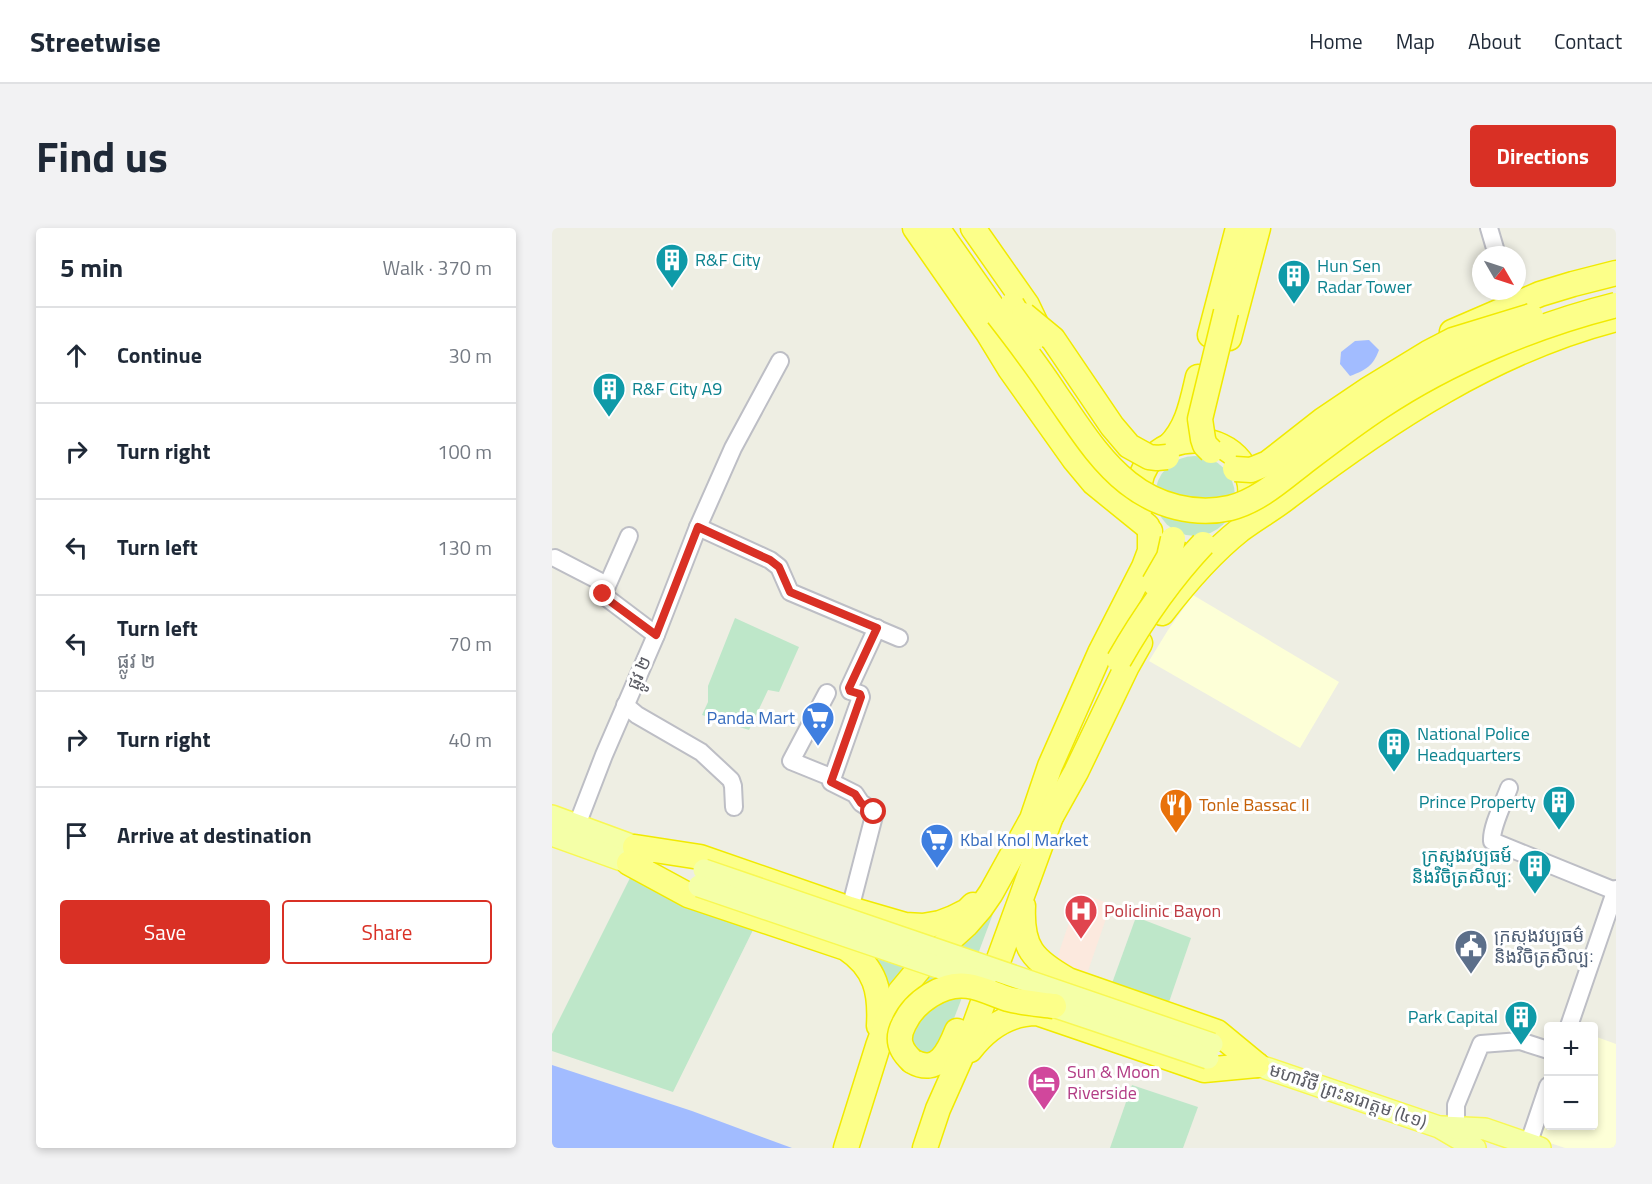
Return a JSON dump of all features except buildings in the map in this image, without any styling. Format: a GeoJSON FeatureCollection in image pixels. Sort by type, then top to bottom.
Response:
{"type":"FeatureCollection","features":[{"type":"Feature","properties":{"kind":"highway"},"geometry":{"type":"LineString","coordinates":[[915,228],[1012,311],[1053,339],[1112,426],[1129,446],[1149,457],[1158,458],[1181,431],[1189,412],[1238,228]]}},
{"type":"Feature","properties":{"kind":"highway"},"geometry":{"type":"LineString","coordinates":[[937,228],[1012,311]]}},
{"type":"Feature","properties":{"kind":"highway"},"geometry":{"type":"LineString","coordinates":[[959,228],[1012,311]]}},
{"type":"Feature","properties":{"kind":"highway"},"geometry":{"type":"LineString","coordinates":[[973,228],[1012,311],[1029,355],[1091,444],[1110,468],[1148,497],[1181,508],[1196,510],[1231,507],[1253,499],[1381,406],[1438,372],[1516,318],[1573,284],[1616,273]]}},
{"type":"Feature","properties":{"kind":"highway"},"geometry":{"type":"LineString","coordinates":[[846,1148],[886,1022],[900,992],[924,963],[980,909],[1068,769],[1126,628],[1166,564],[1172,550],[1155,528],[1082,452],[1020,363],[1012,311],[987,228]]}},
{"type":"Feature","properties":{"kind":"highway"},"geometry":{"type":"LineString","coordinates":[[1249,228],[1200,419],[1205,445],[1251,470],[1269,463],[1323,420],[1369,389],[1453,340],[1516,318],[1616,290]]}},
{"type":"Feature","properties":{"kind":"highway"},"geometry":{"type":"LineString","coordinates":[[1053,1012],[1009,999],[970,986],[960,985],[927,997],[917,1005],[903,1024],[900,1046],[912,1061],[923,1065],[930,1065],[942,1059],[949,1050],[1015,872],[1040,814],[1076,772],[1140,644],[1240,514],[1243,498],[1241,482],[1210,433],[1208,418],[1258,228]]}},
{"type":"Feature","properties":{"kind":"highway"},"geometry":{"type":"LineString","coordinates":[[1163,453],[1195,448],[1250,460],[1263,455],[1317,413],[1424,344],[1450,333],[1516,318],[1582,313],[1616,305]]}},
{"type":"Feature","properties":{"kind":"highway"},"geometry":{"type":"LineString","coordinates":[[1516,318],[1585,327],[1616,319]]}},
{"type":"Feature","properties":{"kind":"highway"},"geometry":{"type":"LineString","coordinates":[[1155,528],[1187,544],[1225,535],[1390,423],[1471,377],[1516,318]]}},
{"type":"Feature","properties":{"kind":"highway"},"geometry":{"type":"LineString","coordinates":[[1115,658],[1167,585],[1225,535],[1386,415],[1466,370],[1516,318]]}},
{"type":"Feature","properties":{"kind":"highway"},"geometry":{"type":"LineString","coordinates":[[1450,333],[1471,377]]}},
{"type":"Feature","properties":{"kind":"highway"},"geometry":{"type":"LineString","coordinates":[[1068,980],[1040,962],[1030,951],[1022,921],[1025,886],[1050,766],[1100,653],[1147,559],[1155,528],[1148,505],[1148,485],[1163,453]]}},
{"type":"Feature","properties":{"kind":"highway"},"geometry":{"type":"LineString","coordinates":[[632,855],[700,857],[850,909],[905,925],[923,926],[940,923],[967,911],[1004,869]]}},
{"type":"Feature","properties":{"kind":"highway"},"geometry":{"type":"LineString","coordinates":[[632,855],[688,895],[846,948],[859,956],[868,967],[880,998],[878,1046]]}},
{"type":"Feature","properties":{"kind":"highway"},"geometry":{"type":"LineString","coordinates":[[928,1138],[938,1109],[973,1030],[1025,886]]}},
{"type":"Feature","properties":{"kind":"highway"},"geometry":{"type":"LineString","coordinates":[[1043,977],[1068,980],[1217,1032],[1257,1065],[1204,1070],[1034,1006],[1029,997],[1030,990],[1037,979],[1043,977]]}},
{"type":"Feature","properties":{"kind":"highway"},"geometry":{"type":"LineString","coordinates":[[954,1074],[979,1039],[992,1027],[1027,1013],[1053,1012]]}},
{"type":"Feature","properties":{"kind":"main road"},"geometry":{"type":"LineString","coordinates":[[552,816],[577,825],[632,855]]}},
{"type":"Feature","properties":{"kind":"main road"},"geometry":{"type":"LineString","coordinates":[[552,835],[632,855],[1210,1051]]}},
{"type":"Feature","properties":{"kind":"main road"},"geometry":{"type":"LineString","coordinates":[[701,878],[1053,1012],[1210,1051]]}},
{"type":"Feature","properties":{"kind":"main road","name":"មហាវិថី ព្រះនរោត្តម (៤១)"},"geometry":{"type":"LineString","coordinates":[[1210,1051],[1447,1127],[1485,1129],[1532,1147]]}},
{"type":"Feature","properties":{"kind":"main road","name":"មហាវិថី ព្រះនរោត្តម (៤១)"},"geometry":{"type":"LineString","coordinates":[[1447,1127],[1475,1148]]}},
{"type":"Feature","properties":{"kind":"street"},"geometry":{"type":"LineString","coordinates":[[1489,228],[1494,246]]}},
{"type":"Feature","properties":{"kind":"street","name":"ផ្លូវ ២"},"geometry":{"type":"LineString","coordinates":[[577,825],[698,527],[733,448],[780,360]]}},
{"type":"Feature","properties":{"kind":"street"},"geometry":{"type":"LineString","coordinates":[[698,527],[770,560],[779,567],[790,592],[899,638]]}},
{"type":"Feature","properties":{"kind":"street"},"geometry":{"type":"LineString","coordinates":[[629,536],[603,596],[656,635]]}},
{"type":"Feature","properties":{"kind":"street"},"geometry":{"type":"LineString","coordinates":[[555,558],[607,585]]}},
{"type":"Feature","properties":{"kind":"street"},"geometry":{"type":"LineString","coordinates":[[850,909],[875,812],[861,803],[855,794],[832,782],[861,697],[849,688],[877,628]]}},
{"type":"Feature","properties":{"kind":"street"},"geometry":{"type":"LineString","coordinates":[[827,693],[791,761],[833,778]]}},
{"type":"Feature","properties":{"kind":"street"},"geometry":{"type":"LineString","coordinates":[[625,705],[637,715],[701,752],[731,780],[734,807]]}},
{"type":"Feature","properties":{"kind":"street"},"geometry":{"type":"LineString","coordinates":[[1509,788],[1491,837],[1492,841],[1616,890],[1570,1022]]}},
{"type":"Feature","properties":{"kind":"street"},"geometry":{"type":"LineString","coordinates":[[1447,1127],[1481,1044],[1520,1041],[1544,1049]]}},
{"type":"Feature","properties":{"kind":"street"},"geometry":{"type":"LineString","coordinates":[[1532,1147],[1544,1101]]}},
{"type":"Feature","properties":{"kind":"shaded area"},"geometry":{"type":"Polygon","coordinates":[[[1195,456],[1210,459],[1223,468],[1232,481],[1235,496],[1232,511],[1223,524],[1210,533],[1195,536],[1180,533],[1167,524],[1158,511],[1155,496],[1158,481],[1167,468],[1180,459],[1195,456]]]}},
{"type":"Feature","properties":{"kind":"shaded area"},"geometry":{"type":"Polygon","coordinates":[[[1193,595],[1339,682],[1300,748],[1149,661],[1193,595]]]}},
{"type":"Feature","properties":{"kind":"shaded area"},"geometry":{"type":"Polygon","coordinates":[[[735,618],[799,647],[779,692],[768,690],[749,730],[702,715],[708,702],[708,686],[735,618]]]}},
{"type":"Feature","properties":{"kind":"shaded area"},"geometry":{"type":"Polygon","coordinates":[[[631,876],[685,906],[753,930],[673,1092],[552,1051],[552,1034],[631,876]]]}},
{"type":"Feature","properties":{"kind":"shaded area","name":"Policlinic Bayon"},"geometry":{"type":"Polygon","coordinates":[[[1079,893],[1111,904],[1087,974],[1055,964],[1079,893]]]}},
{"type":"Feature","properties":{"kind":"shaded area"},"geometry":{"type":"Polygon","coordinates":[[[997,903],[969,978],[906,996],[966,941],[997,903]]]}},
{"type":"Feature","properties":{"kind":"shaded area"},"geometry":{"type":"Polygon","coordinates":[[[1136,917],[1191,938],[1168,1005],[1111,986],[1136,917]]]}},
{"type":"Feature","properties":{"kind":"shaded area"},"geometry":{"type":"Polygon","coordinates":[[[868,956],[907,968],[889,992],[868,956]]]}},
{"type":"Feature","properties":{"kind":"shaded area"},"geometry":{"type":"Polygon","coordinates":[[[963,995],[943,1047],[927,1057],[909,1045],[915,1017],[925,1008],[963,995]]]}},
{"type":"Feature","properties":{"kind":"shaded area"},"geometry":{"type":"Polygon","coordinates":[[[1598,1037],[1616,1044],[1616,1148],[1565,1148],[1538,1139],[1544,1120],[1544,1130],[1598,1130],[1598,1037]]]}},
{"type":"Feature","properties":{"kind":"shaded area"},"geometry":{"type":"Polygon","coordinates":[[[1132,1085],[1198,1107],[1183,1148],[1110,1148],[1132,1085]]]}},
{"type":"Feature","properties":{"kind":"water"},"geometry":{"type":"Polygon","coordinates":[[[1369,340],[1379,350],[1377,355],[1368,367],[1350,376],[1340,364],[1341,352],[1355,341],[1369,340]]]}},
{"type":"Feature","properties":{"kind":"water"},"geometry":{"type":"Polygon","coordinates":[[[552,1065],[692,1111],[792,1148],[552,1148],[552,1065]]]}},
{"type":"Feature","properties":{"kind":"place","name":"R&F City"},"geometry":{"type":"Point","coordinates":[672,289]}},
{"type":"Feature","properties":{"kind":"place","name":"Hun Sen Radar Tower"},"geometry":{"type":"Point","coordinates":[1294,305]}},
{"type":"Feature","properties":{"kind":"place","name":"R&F City A9"},"geometry":{"type":"Point","coordinates":[609,418]}},
{"type":"Feature","properties":{"kind":"place","name":"Panda Mart"},"geometry":{"type":"Point","coordinates":[818,747]}},
{"type":"Feature","properties":{"kind":"place","name":"National Police Headquarters"},"geometry":{"type":"Point","coordinates":[1394,773]}},
{"type":"Feature","properties":{"kind":"place","name":"Prince Property"},"geometry":{"type":"Point","coordinates":[1559,831]}},
{"type":"Feature","properties":{"kind":"place","name":"Tonle Bassac II"},"geometry":{"type":"Point","coordinates":[1176,834]}},
{"type":"Feature","properties":{"kind":"place","name":"Kbal Knol Market"},"geometry":{"type":"Point","coordinates":[937,869]}},
{"type":"Feature","properties":{"kind":"place","name":"ក្រសួងវប្បធម៍ និងវិចិត្រសិល្បៈ"},"geometry":{"type":"Point","coordinates":[1535,895]}},
{"type":"Feature","properties":{"kind":"place","name":"Policlinic Bayon"},"geometry":{"type":"Point","coordinates":[1081,940]}},
{"type":"Feature","properties":{"kind":"place","name":"ក្រសួងវប្បធម៌ និងវិចិត្រសិល្បៈ"},"geometry":{"type":"Point","coordinates":[1471,975]}},
{"type":"Feature","properties":{"kind":"place","name":"Park Capital"},"geometry":{"type":"Point","coordinates":[1521,1046]}},
{"type":"Feature","properties":{"kind":"place","name":"Sun & Moon Riverside"},"geometry":{"type":"Point","coordinates":[1044,1111]}},
{"type":"Feature","properties":{"kind":"route"},"geometry":{"type":"LineString","coordinates":[[603,594],[656,635],[698,527],[770,560],[779,567],[790,592],[877,628],[849,688],[861,697],[831,782],[855,794],[861,803],[874,812]]}}]}
